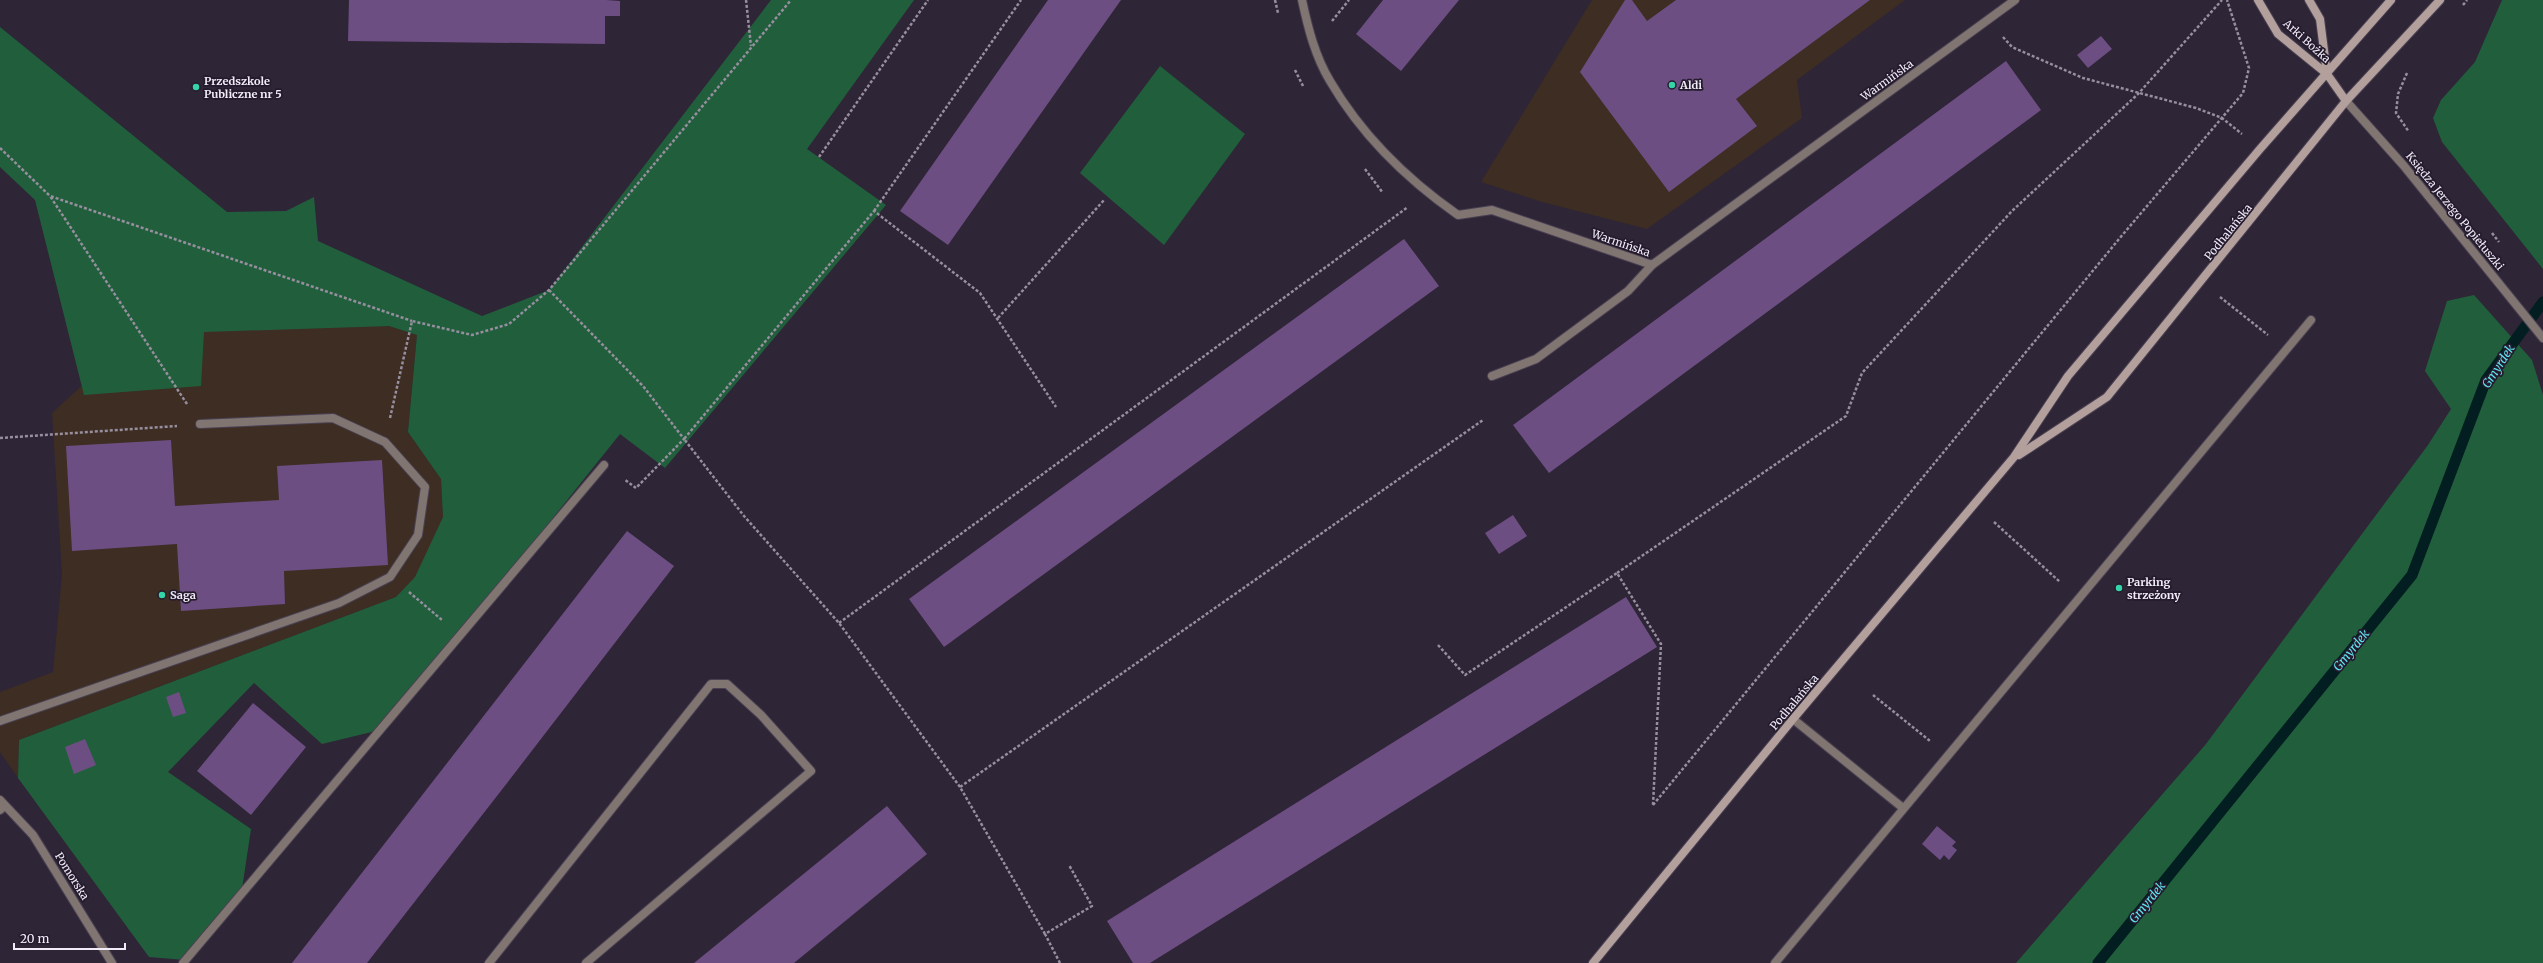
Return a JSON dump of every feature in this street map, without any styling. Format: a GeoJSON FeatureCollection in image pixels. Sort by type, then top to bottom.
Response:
{"type":"FeatureCollection","features":[{"type":"Feature","properties":{"kind":"street","name":"Warmińska"},"geometry":{"type":"LineString","coordinates":[[1302,0],[1313,42],[1330,81],[1368,134],[1426,193],[1458,215],[1492,210],[1652,265],[2015,0]]}},
{"type":"Feature","properties":{"kind":"street","name":"Arki Bożka"},"geometry":{"type":"LineString","coordinates":[[2258,0],[2278,34],[2327,74]]}},
{"type":"Feature","properties":{"kind":"street","name":"Arki Bożka"},"geometry":{"type":"LineString","coordinates":[[2309,0],[2320,19],[2327,74]]}},
{"type":"Feature","properties":{"kind":"street","name":"Podhalańska"},"geometry":{"type":"LineString","coordinates":[[1593,963],[1793,719],[2014,457],[2068,376],[2260,149],[2391,0]]}},
{"type":"Feature","properties":{"kind":"street","name":"Podhalańska"},"geometry":{"type":"LineString","coordinates":[[2014,457],[2107,397],[2346,101],[2440,0]]}},
{"type":"Feature","properties":{"kind":"street"},"geometry":{"type":"LineString","coordinates":[[2327,74],[2346,101]]}},
{"type":"Feature","properties":{"kind":"street","name":"Księdza Jerzego Popiełuszki"},"geometry":{"type":"LineString","coordinates":[[2346,101],[2404,166],[2543,338]]}},
{"type":"Feature","properties":{"kind":"street"},"geometry":{"type":"LineString","coordinates":[[1492,376],[1536,359],[1628,291],[1652,265]]}},
{"type":"Feature","properties":{"kind":"street"},"geometry":{"type":"LineString","coordinates":[[1775,963],[2311,320]]}},
{"type":"Feature","properties":{"kind":"street"},"geometry":{"type":"LineString","coordinates":[[0,721],[340,603],[390,577],[418,535],[425,487],[385,442],[333,418],[200,424]]}},
{"type":"Feature","properties":{"kind":"street"},"geometry":{"type":"LineString","coordinates":[[183,963],[604,465]]}},
{"type":"Feature","properties":{"kind":"street"},"geometry":{"type":"LineString","coordinates":[[489,963],[711,684],[728,684],[761,715],[811,771],[586,963]]}},
{"type":"Feature","properties":{"kind":"street"},"geometry":{"type":"LineString","coordinates":[[1793,719],[1903,808]]}},
{"type":"Feature","properties":{"kind":"street","name":"Pomorska"},"geometry":{"type":"LineString","coordinates":[[2,805],[33,835],[112,963]]}},
{"type":"Feature","properties":{"kind":"path"},"geometry":{"type":"LineString","coordinates":[[746,0],[751,47]]}},
{"type":"Feature","properties":{"kind":"path"},"geometry":{"type":"LineString","coordinates":[[50,196],[412,321],[472,335],[509,324],[549,290],[791,0]]}},
{"type":"Feature","properties":{"kind":"path"},"geometry":{"type":"LineString","coordinates":[[819,157],[928,0]]}},
{"type":"Feature","properties":{"kind":"path"},"geometry":{"type":"LineString","coordinates":[[604,465],[636,488],[684,439],[874,211],[1021,0]]}},
{"type":"Feature","properties":{"kind":"path"},"geometry":{"type":"LineString","coordinates":[[1327,27],[1349,0]]}},
{"type":"Feature","properties":{"kind":"path"},"geometry":{"type":"LineString","coordinates":[[1438,645],[1465,675],[1846,416],[1862,373],[2012,211],[2138,94],[2222,0]]}},
{"type":"Feature","properties":{"kind":"path"},"geometry":{"type":"LineString","coordinates":[[1616,573],[1661,644],[1653,805],[2119,239],[2243,93],[2250,68],[2227,0]]}},
{"type":"Feature","properties":{"kind":"path"},"geometry":{"type":"LineString","coordinates":[[1988,20],[2012,47],[2083,78],[2138,94],[2196,108],[2222,118]]}},
{"type":"Feature","properties":{"kind":"path"},"geometry":{"type":"LineString","coordinates":[[2410,69],[2398,94],[2396,113],[2412,138]]}},
{"type":"Feature","properties":{"kind":"path"},"geometry":{"type":"LineString","coordinates":[[0,148],[50,196],[200,424],[0,438]]}},
{"type":"Feature","properties":{"kind":"path"},"geometry":{"type":"LineString","coordinates":[[839,623],[1426,193]]}},
{"type":"Feature","properties":{"kind":"path"},"geometry":{"type":"LineString","coordinates":[[998,318],[1105,199]]}},
{"type":"Feature","properties":{"kind":"path"},"geometry":{"type":"LineString","coordinates":[[874,211],[980,293],[1056,407]]}},
{"type":"Feature","properties":{"kind":"path"},"geometry":{"type":"LineString","coordinates":[[549,290],[643,386],[744,516],[839,623],[960,787],[1045,934],[1060,963]]}},
{"type":"Feature","properties":{"kind":"path"},"geometry":{"type":"LineString","coordinates":[[2220,297],[2285,350]]}},
{"type":"Feature","properties":{"kind":"path"},"geometry":{"type":"LineString","coordinates":[[385,442],[412,321]]}},
{"type":"Feature","properties":{"kind":"path"},"geometry":{"type":"LineString","coordinates":[[960,787],[1483,420]]}},
{"type":"Feature","properties":{"kind":"path"},"geometry":{"type":"LineString","coordinates":[[1994,522],[2078,599]]}},
{"type":"Feature","properties":{"kind":"path"},"geometry":{"type":"LineString","coordinates":[[390,577],[461,635]]}},
{"type":"Feature","properties":{"kind":"path"},"geometry":{"type":"LineString","coordinates":[[1873,695],[1948,755]]}},
{"type":"Feature","properties":{"kind":"path"},"geometry":{"type":"LineString","coordinates":[[1045,934],[1092,906],[1069,864]]}},
{"type":"Feature","properties":{"kind":"shaded area"},"geometry":{"type":"Polygon","coordinates":[[[1592,0],[1905,0],[1797,80],[1802,118],[1647,229],[1542,202],[1481,182],[1592,0]]]}},
{"type":"Feature","properties":{"kind":"shaded area"},"geometry":{"type":"Polygon","coordinates":[[[195,321],[389,326],[417,335],[408,432],[441,479],[443,517],[415,578],[396,597],[19,740],[18,778],[0,752],[0,692],[53,672],[62,574],[52,413],[90,378],[195,321]]]}},
{"type":"Feature","properties":{"kind":"green space"},"geometry":{"type":"Polygon","coordinates":[[[771,0],[914,0],[807,149],[886,205],[665,468],[620,434],[384,729],[322,744],[254,683],[168,772],[251,829],[242,889],[185,960],[149,957],[18,778],[19,740],[396,597],[415,577],[443,517],[441,479],[408,432],[417,335],[389,326],[204,332],[201,386],[84,395],[35,200],[0,167],[0,27],[227,212],[286,211],[314,197],[318,241],[482,316],[549,290],[771,0]]]}},
{"type":"Feature","properties":{"kind":"green space"},"geometry":{"type":"Polygon","coordinates":[[[2502,0],[2543,0],[2543,269],[2442,142],[2433,118],[2441,100],[2475,62],[2502,0]]]}},
{"type":"Feature","properties":{"kind":"green space"},"geometry":{"type":"Polygon","coordinates":[[[1160,66],[1245,134],[1164,245],[1080,173],[1160,66]]]}},
{"type":"Feature","properties":{"kind":"green space"},"geometry":{"type":"Polygon","coordinates":[[[2474,295],[2532,360],[2543,395],[2543,963],[2016,963],[2206,744],[2428,445],[2451,409],[2425,371],[2447,301],[2474,295]]]}},
{"type":"Feature","properties":{"kind":"building"},"geometry":{"type":"Polygon","coordinates":[[[349,0],[606,0],[620,1],[620,16],[605,16],[605,44],[348,41],[349,0]]]}},
{"type":"Feature","properties":{"kind":"building"},"geometry":{"type":"Polygon","coordinates":[[[1048,0],[1121,0],[948,245],[900,211],[1048,0]]]}},
{"type":"Feature","properties":{"kind":"building"},"geometry":{"type":"Polygon","coordinates":[[[1383,0],[1459,0],[1401,71],[1356,34],[1383,0]]]}},
{"type":"Feature","properties":{"kind":"building","name":"Aldi"},"geometry":{"type":"Polygon","coordinates":[[[1625,0],[1632,0],[1647,21],[1676,0],[1870,0],[1736,99],[1757,126],[1669,192],[1580,72],[1625,0]]]}},
{"type":"Feature","properties":{"kind":"building"},"geometry":{"type":"Polygon","coordinates":[[[2101,36],[2112,49],[2088,68],[2077,55],[2101,36]]]}},
{"type":"Feature","properties":{"kind":"building"},"geometry":{"type":"Polygon","coordinates":[[[2006,61],[2041,110],[1549,473],[1513,425],[2006,61]]]}},
{"type":"Feature","properties":{"kind":"building"},"geometry":{"type":"Polygon","coordinates":[[[1404,239],[1439,286],[944,647],[909,599],[1404,239]]]}},
{"type":"Feature","properties":{"kind":"building"},"geometry":{"type":"Polygon","coordinates":[[[171,440],[175,506],[279,500],[277,466],[382,460],[388,565],[284,571],[285,604],[181,611],[177,544],[72,551],[66,446],[171,440]]]}},
{"type":"Feature","properties":{"kind":"building"},"geometry":{"type":"Polygon","coordinates":[[[1513,515],[1527,536],[1499,554],[1485,533],[1513,515]]]}},
{"type":"Feature","properties":{"kind":"building"},"geometry":{"type":"Polygon","coordinates":[[[627,531],[674,566],[514,774],[367,963],[292,963],[627,531]]]}},
{"type":"Feature","properties":{"kind":"building"},"geometry":{"type":"Polygon","coordinates":[[[1626,597],[1657,647],[1150,963],[1133,963],[1107,921],[1626,597]]]}},
{"type":"Feature","properties":{"kind":"building"},"geometry":{"type":"Polygon","coordinates":[[[179,692],[186,713],[173,717],[166,697],[179,692]]]}},
{"type":"Feature","properties":{"kind":"building"},"geometry":{"type":"Polygon","coordinates":[[[253,703],[306,747],[251,815],[197,771],[253,703]]]}},
{"type":"Feature","properties":{"kind":"building"},"geometry":{"type":"Polygon","coordinates":[[[85,739],[96,765],[74,774],[65,747],[85,739]]]}},
{"type":"Feature","properties":{"kind":"building"},"geometry":{"type":"Polygon","coordinates":[[[887,806],[927,854],[794,963],[694,963],[887,806]]]}},
{"type":"Feature","properties":{"kind":"building"},"geometry":{"type":"Polygon","coordinates":[[[1937,826],[1956,842],[1952,846],[1957,850],[1949,860],[1944,855],[1940,860],[1922,844],[1937,826]]]}},
{"type":"Feature","properties":{"kind":"waterway","name":"Gmyrdek"},"geometry":{"type":"LineString","coordinates":[[2098,963],[2412,575],[2486,380],[2543,302]]}},
{"type":"Feature","properties":{"kind":"place","name":"Aldi"},"geometry":{"type":"Point","coordinates":[1672,85]}},
{"type":"Feature","properties":{"kind":"place","name":"Przedszkole Publiczne nr 5"},"geometry":{"type":"Point","coordinates":[196,87]}},
{"type":"Feature","properties":{"kind":"place","name":"Parking strzeżony"},"geometry":{"type":"Point","coordinates":[2119,588]}},
{"type":"Feature","properties":{"kind":"place","name":"Saga"},"geometry":{"type":"Point","coordinates":[162,595]}}]}
